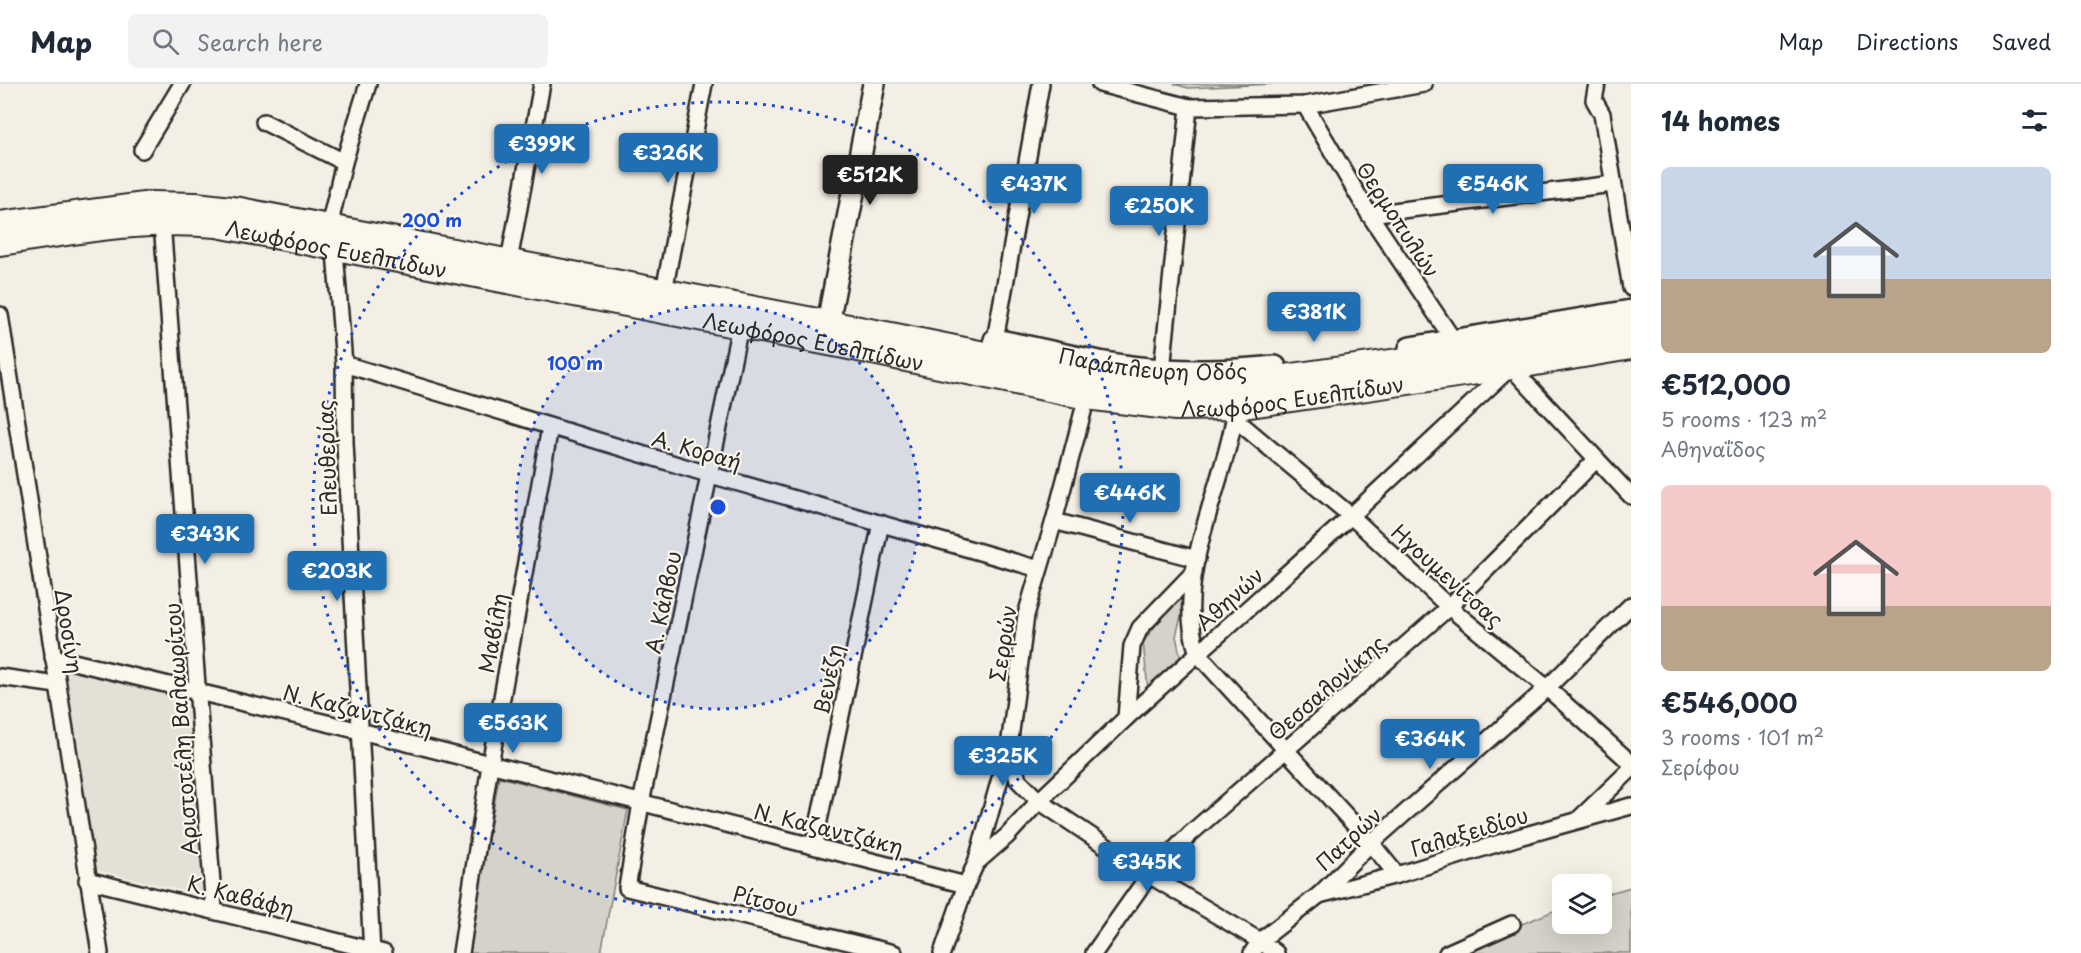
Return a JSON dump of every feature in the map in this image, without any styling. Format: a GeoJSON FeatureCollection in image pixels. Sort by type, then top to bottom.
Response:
{"type":"FeatureCollection","features":[{"type":"Feature","properties":{"kind":"main road","name":"Λεωφόρος Ευελπίδων"},"geometry":{"type":"LineString","coordinates":[[0,224],[158,204],[240,210],[334,238],[740,326],[993,348],[1090,387],[1204,387],[1458,346],[1631,325]]}},
{"type":"Feature","properties":{"kind":"main road","name":"Λεωφόρος Ευελπίδων"},"geometry":{"type":"LineString","coordinates":[[0,243],[104,227],[162,222],[217,225],[334,238],[509,261],[664,291],[829,333],[1090,387],[1176,408],[1236,413],[1631,347]]}},
{"type":"Feature","properties":{"kind":"street"},"geometry":{"type":"LineString","coordinates":[[142,150],[182,84]]}},
{"type":"Feature","properties":{"kind":"street","name":"Ελευθερίας"},"geometry":{"type":"LineString","coordinates":[[368,84],[333,205],[344,364],[345,443],[360,731],[376,952]]}},
{"type":"Feature","properties":{"kind":"street"},"geometry":{"type":"LineString","coordinates":[[509,261],[542,84]]}},
{"type":"Feature","properties":{"kind":"street"},"geometry":{"type":"LineString","coordinates":[[664,291],[704,84]]}},
{"type":"Feature","properties":{"kind":"street"},"geometry":{"type":"LineString","coordinates":[[829,333],[831,307],[874,84]]}},
{"type":"Feature","properties":{"kind":"street"},"geometry":{"type":"LineString","coordinates":[[993,348],[1041,84]]}},
{"type":"Feature","properties":{"kind":"street"},"geometry":{"type":"LineString","coordinates":[[1100,84],[1189,107],[1305,105],[1424,84]]}},
{"type":"Feature","properties":{"kind":"street"},"geometry":{"type":"LineString","coordinates":[[1597,84],[1594,100],[1602,114],[1631,288]]}},
{"type":"Feature","properties":{"kind":"street","name":"Θερμοπυλών"},"geometry":{"type":"LineString","coordinates":[[1305,105],[1369,214],[1458,346]]}},
{"type":"Feature","properties":{"kind":"street"},"geometry":{"type":"LineString","coordinates":[[1162,370],[1189,107]]}},
{"type":"Feature","properties":{"kind":"street"},"geometry":{"type":"LineString","coordinates":[[264,122],[344,162]]}},
{"type":"Feature","properties":{"kind":"street"},"geometry":{"type":"LineString","coordinates":[[1369,214],[1613,183]]}},
{"type":"Feature","properties":{"kind":"street","name":"Αριστοτέλη Βαλαωρίτου"},"geometry":{"type":"LineString","coordinates":[[162,222],[214,910]]}},
{"type":"Feature","properties":{"kind":"street","name":"Παράπλευρη Οδός"},"geometry":{"type":"LineString","coordinates":[[993,348],[1162,370],[1249,370],[1458,346],[1631,311]]}},
{"type":"Feature","properties":{"kind":"street","name":"Δροσίνη"},"geometry":{"type":"LineString","coordinates":[[0,315],[100,953]]}},
{"type":"Feature","properties":{"kind":"street","name":"A. Κάλβου"},"geometry":{"type":"LineString","coordinates":[[627,888],[642,803],[740,326]]}},
{"type":"Feature","properties":{"kind":"street","name":"Α. Κοραή"},"geometry":{"type":"LineString","coordinates":[[344,364],[711,475],[1039,569]]}},
{"type":"Feature","properties":{"kind":"street"},"geometry":{"type":"LineString","coordinates":[[1511,367],[1631,496]]}},
{"type":"Feature","properties":{"kind":"street","name":"Αθηνών"},"geometry":{"type":"LineString","coordinates":[[976,863],[1007,836],[1126,718],[1351,516],[1511,367]]}},
{"type":"Feature","properties":{"kind":"street","name":"Σερρών"},"geometry":{"type":"LineString","coordinates":[[942,953],[954,916],[976,863],[1009,747],[1026,615],[1090,387]]}},
{"type":"Feature","properties":{"kind":"street"},"geometry":{"type":"LineString","coordinates":[[1236,413],[1195,566],[1189,614],[1192,636],[1198,654],[1371,843],[1397,875]]}},
{"type":"Feature","properties":{"kind":"street","name":"Ηγουμενίτσας"},"geometry":{"type":"LineString","coordinates":[[1236,413],[1449,607],[1547,688],[1631,763]]}},
{"type":"Feature","properties":{"kind":"street","name":"Μαβίλη"},"geometry":{"type":"LineString","coordinates":[[461,953],[490,765],[550,427]]}},
{"type":"Feature","properties":{"kind":"street","name":"Θεσσαλονίκης"},"geometry":{"type":"LineString","coordinates":[[1094,953],[1149,875],[1190,834],[1449,607],[1596,460]]}},
{"type":"Feature","properties":{"kind":"street"},"geometry":{"type":"LineString","coordinates":[[1054,521],[1195,566]]}},
{"type":"Feature","properties":{"kind":"street","name":"Βενέζη"},"geometry":{"type":"LineString","coordinates":[[814,845],[881,522]]}},
{"type":"Feature","properties":{"kind":"street"},"geometry":{"type":"LineString","coordinates":[[1126,718],[1132,646],[1135,636],[1195,566]]}},
{"type":"Feature","properties":{"kind":"street","name":"Πατρών"},"geometry":{"type":"LineString","coordinates":[[1256,947],[1319,895],[1371,843],[1547,688],[1631,605]]}},
{"type":"Feature","properties":{"kind":"street","name":"Ν. Καζαντζάκη"},"geometry":{"type":"LineString","coordinates":[[53,657],[198,690],[966,885]]}},
{"type":"Feature","properties":{"kind":"street"},"geometry":{"type":"LineString","coordinates":[[0,676],[57,685]]}},
{"type":"Feature","properties":{"kind":"street"},"geometry":{"type":"LineString","coordinates":[[1009,747],[1018,780],[1040,801],[1256,947],[1276,953]]}},
{"type":"Feature","properties":{"kind":"street"},"geometry":{"type":"LineString","coordinates":[[1578,820],[1631,769]]}},
{"type":"Feature","properties":{"kind":"street","name":"Γαλαξειδίου"},"geometry":{"type":"LineString","coordinates":[[1319,895],[1397,875],[1631,806]]}},
{"type":"Feature","properties":{"kind":"street","name":"Κ. Καβάφη"},"geometry":{"type":"LineString","coordinates":[[87,880],[376,952]]}},
{"type":"Feature","properties":{"kind":"street","name":"Ρίτσου"},"geometry":{"type":"LineString","coordinates":[[627,888],[894,953]]}},
{"type":"Feature","properties":{"kind":"street"},"geometry":{"type":"LineString","coordinates":[[1447,953],[1512,924]]}},
{"type":"Feature","properties":{"kind":"shaded area"},"geometry":{"type":"Polygon","coordinates":[[[1174,84],[1273,84],[1188,88],[1174,84]]]}},
{"type":"Feature","properties":{"kind":"shaded area"},"geometry":{"type":"Polygon","coordinates":[[[1190,580],[1176,636],[1181,660],[1148,690],[1143,642],[1190,580]]]}},
{"type":"Feature","properties":{"kind":"shaded area"},"geometry":{"type":"Polygon","coordinates":[[[65,666],[170,691],[187,709],[206,896],[97,870],[65,666]]]}},
{"type":"Feature","properties":{"kind":"shaded area"},"geometry":{"type":"Polygon","coordinates":[[[499,777],[628,810],[601,953],[468,953],[499,777]]]}},
{"type":"Feature","properties":{"kind":"shaded area"},"geometry":{"type":"Polygon","coordinates":[[[1631,887],[1631,953],[1452,953],[1552,912],[1552,934],[1612,934],[1612,892],[1631,887]]]}}]}
